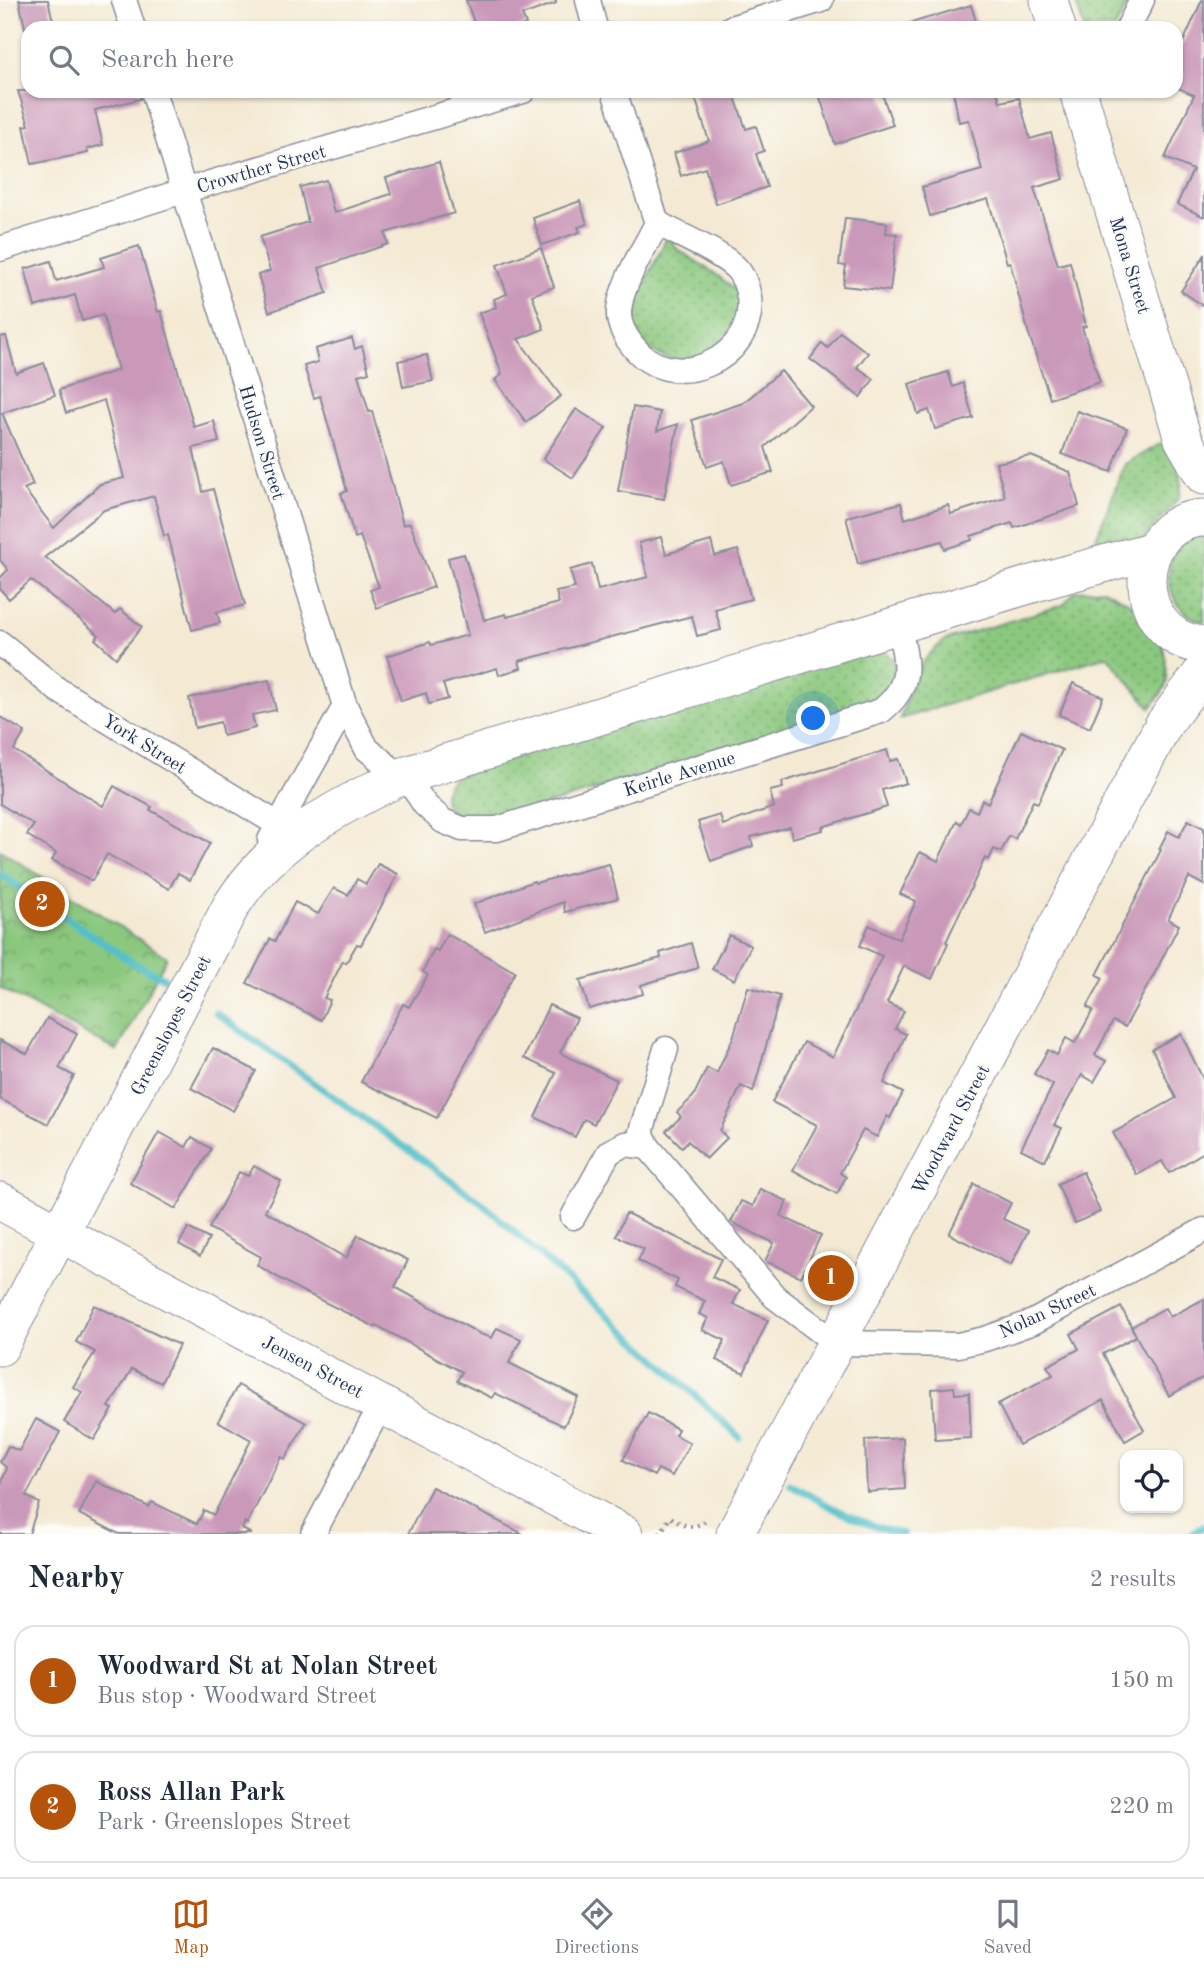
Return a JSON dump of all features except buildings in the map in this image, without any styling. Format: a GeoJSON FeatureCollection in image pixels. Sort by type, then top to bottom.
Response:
{"type":"FeatureCollection","features":[{"type":"Feature","properties":{"kind":"street"},"geometry":{"type":"LineString","coordinates":[[124,0],[131,21]]}},
{"type":"Feature","properties":{"kind":"street"},"geometry":{"type":"LineString","coordinates":[[588,0],[593,21]]}},
{"type":"Feature","properties":{"kind":"street"},"geometry":{"type":"LineString","coordinates":[[754,21],[821,0]]}},
{"type":"Feature","properties":{"kind":"street"},"geometry":{"type":"LineString","coordinates":[[1049,0],[1056,21]]}},
{"type":"Feature","properties":{"kind":"street"},"geometry":{"type":"LineString","coordinates":[[1132,21],[1142,0]]}},
{"type":"Feature","properties":{"kind":"street","name":"Hudson Street"},"geometry":{"type":"LineString","coordinates":[[155,98],[345,706],[367,749],[400,777]]}},
{"type":"Feature","properties":{"kind":"street","name":"Crowther Street"},"geometry":{"type":"LineString","coordinates":[[0,249],[183,191],[499,98]]}},
{"type":"Feature","properties":{"kind":"street"},"geometry":{"type":"LineString","coordinates":[[616,98],[657,223],[728,262],[736,268],[747,284],[750,305],[746,326],[736,345],[720,359],[701,368],[679,370],[657,366],[638,353],[625,335],[619,313],[623,291],[657,223]]}},
{"type":"Feature","properties":{"kind":"street","name":"Mona Street"},"geometry":{"type":"LineString","coordinates":[[1083,98],[1184,439],[1204,476]]}},
{"type":"Feature","properties":{"kind":"street","name":"Mona Street"},"geometry":{"type":"LineString","coordinates":[[1159,616],[1146,585],[1147,567],[1178,531],[1185,494],[1184,439]]}},
{"type":"Feature","properties":{"kind":"street"},"geometry":{"type":"LineString","coordinates":[[285,833],[400,777],[1035,583],[1178,531]]}},
{"type":"Feature","properties":{"kind":"street"},"geometry":{"type":"LineString","coordinates":[[1035,583],[1097,584],[1131,592],[1159,616],[1175,635],[1194,644],[1204,645]]}},
{"type":"Feature","properties":{"kind":"street","name":"Woodward Street"},"geometry":{"type":"LineString","coordinates":[[1159,616],[1173,664],[1164,724]]}},
{"type":"Feature","properties":{"kind":"street","name":"Keirle Avenue"},"geometry":{"type":"LineString","coordinates":[[400,777],[443,821],[462,829],[497,829],[524,821],[881,711],[895,700],[906,670],[898,625]]}},
{"type":"Feature","properties":{"kind":"street","name":"York Street"},"geometry":{"type":"LineString","coordinates":[[0,643],[58,690],[285,833]]}},
{"type":"Feature","properties":{"kind":"street","name":"Woodward Street"},"geometry":{"type":"LineString","coordinates":[[722,1527],[836,1343],[1164,724],[1204,670]]}},
{"type":"Feature","properties":{"kind":"street"},"geometry":{"type":"LineString","coordinates":[[285,833],[345,706]]}},
{"type":"Feature","properties":{"kind":"street","name":"Greenslopes Street"},"geometry":{"type":"LineString","coordinates":[[0,1347],[231,906],[285,833]]}},
{"type":"Feature","properties":{"kind":"street"},"geometry":{"type":"LineString","coordinates":[[666,1049],[641,1132],[648,1147],[775,1297],[836,1343]]}},
{"type":"Feature","properties":{"kind":"street"},"geometry":{"type":"LineString","coordinates":[[573,1217],[609,1152],[625,1144],[648,1147]]}},
{"type":"Feature","properties":{"kind":"street","name":"Jensen Street"},"geometry":{"type":"LineString","coordinates":[[0,1201],[624,1534]]}},
{"type":"Feature","properties":{"kind":"street","name":"Nolan Street"},"geometry":{"type":"LineString","coordinates":[[836,1343],[958,1345],[985,1339],[1033,1322],[1204,1230]]}},
{"type":"Feature","properties":{"kind":"street"},"geometry":{"type":"LineString","coordinates":[[313,1534],[382,1403]]}},
{"type":"Feature","properties":{"kind":"path"},"geometry":{"type":"LineString","coordinates":[[660,1534],[670,1517],[686,1528],[722,1527]]}},
{"type":"Feature","properties":{"kind":"green space"},"geometry":{"type":"Polygon","coordinates":[[[1075,0],[1130,0],[1119,21],[1082,21],[1075,0]]]}},
{"type":"Feature","properties":{"kind":"green space"},"geometry":{"type":"Polygon","coordinates":[[[668,235],[677,249],[738,292],[743,319],[714,349],[692,360],[666,358],[652,351],[633,331],[639,295],[668,235]]]}},
{"type":"Feature","properties":{"kind":"green space"},"geometry":{"type":"Polygon","coordinates":[[[1170,438],[1180,471],[1179,498],[1140,543],[1091,551],[1125,464],[1170,438]]]}},
{"type":"Feature","properties":{"kind":"green space"},"geometry":{"type":"Polygon","coordinates":[[[1204,531],[1204,622],[1184,611],[1171,591],[1169,579],[1173,556],[1180,546],[1204,531]]]}},
{"type":"Feature","properties":{"kind":"green space"},"geometry":{"type":"Polygon","coordinates":[[[1103,589],[1136,607],[1152,622],[1158,632],[1165,657],[1167,682],[1151,708],[1107,656],[900,719],[921,665],[946,640],[1063,605],[1075,591],[1103,589]]]}},
{"type":"Feature","properties":{"kind":"green space"},"geometry":{"type":"Polygon","coordinates":[[[877,646],[895,662],[893,681],[871,707],[506,817],[466,817],[451,811],[444,801],[446,789],[455,776],[877,646]]]}},
{"type":"Feature","properties":{"kind":"green space"},"geometry":{"type":"Polygon","coordinates":[[[0,850],[167,957],[117,1051],[0,988],[0,850]]]}},
{"type":"Feature","properties":{"kind":"waterway"},"geometry":{"type":"LineString","coordinates":[[0,874],[135,964],[164,978]]}},
{"type":"Feature","properties":{"kind":"waterway"},"geometry":{"type":"LineString","coordinates":[[216,1013],[481,1202],[739,1437]]}},
{"type":"Feature","properties":{"kind":"waterway"},"geometry":{"type":"LineString","coordinates":[[790,1484],[845,1514],[903,1534]]}},
{"type":"Feature","properties":{"kind":"waterway"},"geometry":{"type":"LineString","coordinates":[[1192,1534],[1204,1526]]}},
{"type":"Feature","properties":{"kind":"place","name":"Ross Allan Park"},"geometry":{"type":"Point","coordinates":[42,904]}},
{"type":"Feature","properties":{"kind":"place","name":"Woodward St at Nolan Street"},"geometry":{"type":"Point","coordinates":[831,1278]}}]}
